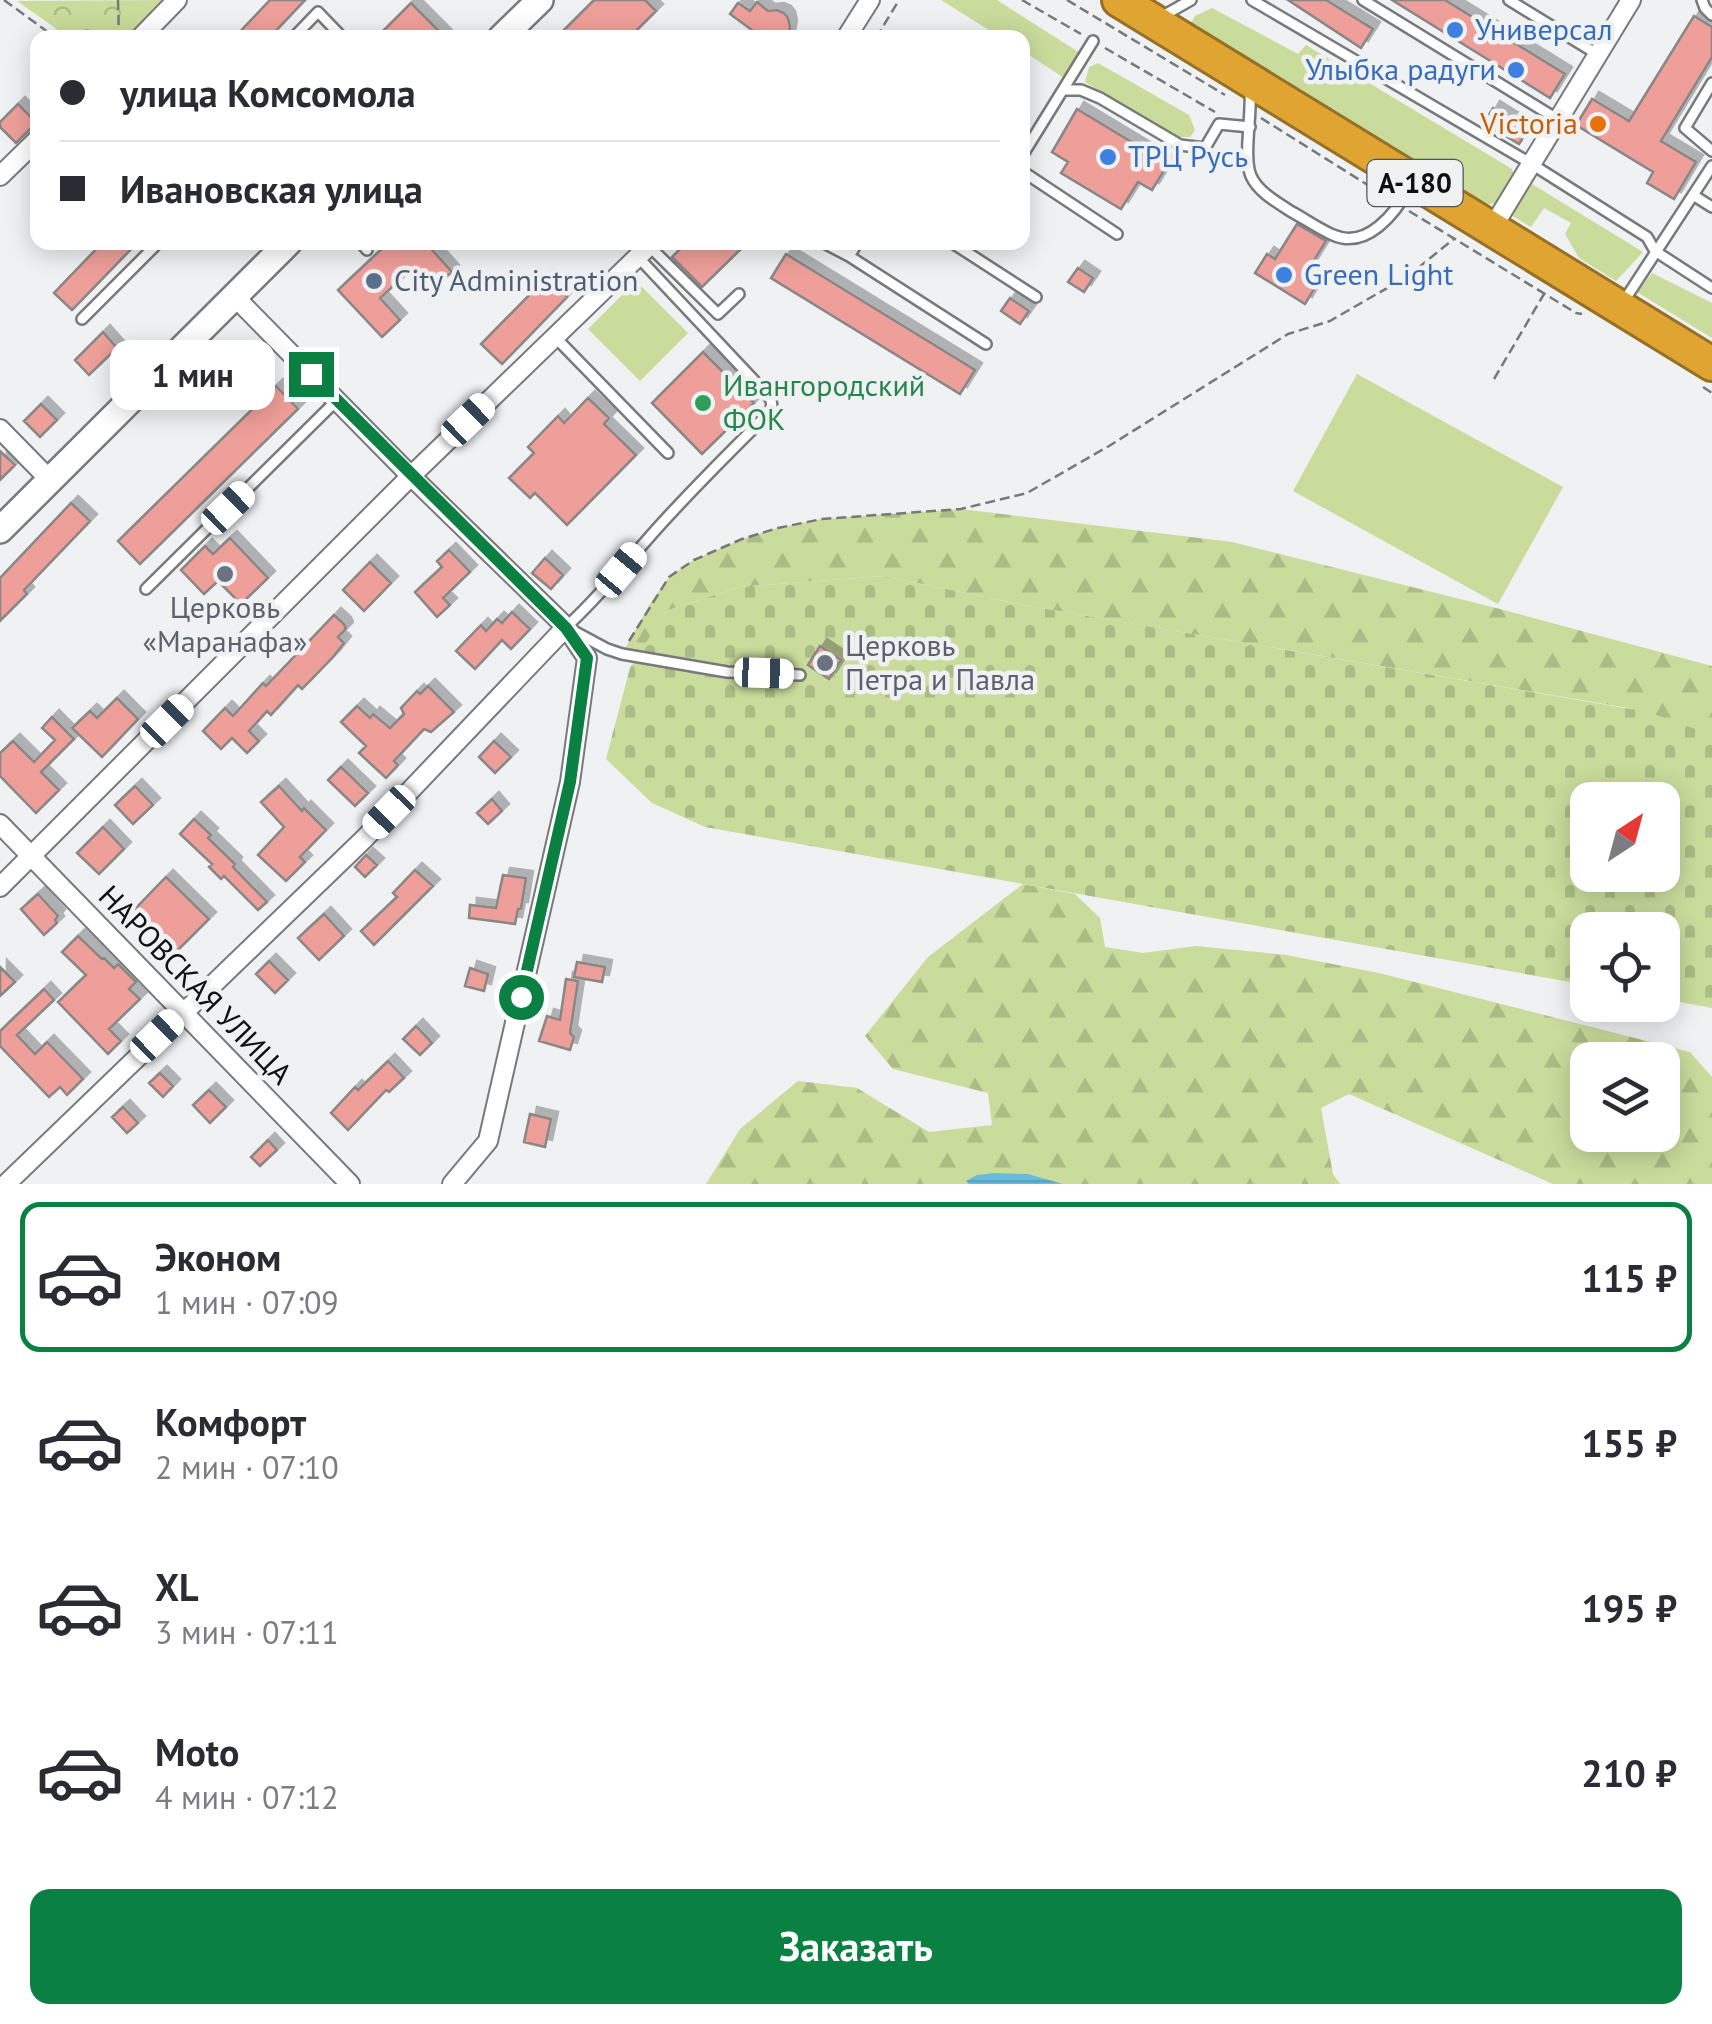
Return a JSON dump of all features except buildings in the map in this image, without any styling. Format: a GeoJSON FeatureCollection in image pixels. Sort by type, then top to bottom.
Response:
{"type":"FeatureCollection","features":[{"type":"Feature","properties":{"kind":"highway","name":"А-180"},"geometry":{"type":"LineString","coordinates":[[1120,0],[1712,364]]}},
{"type":"Feature","properties":{"kind":"street"},"geometry":{"type":"LineString","coordinates":[[148,30],[177,0]]}},
{"type":"Feature","properties":{"kind":"street"},"geometry":{"type":"LineString","coordinates":[[509,30],[540,0]]}},
{"type":"Feature","properties":{"kind":"street"},"geometry":{"type":"LineString","coordinates":[[853,30],[870,0]]}},
{"type":"Feature","properties":{"kind":"street"},"geometry":{"type":"LineString","coordinates":[[1492,230],[1631,0]]}},
{"type":"Feature","properties":{"kind":"street"},"geometry":{"type":"LineString","coordinates":[[0,176],[30,147]]}},
{"type":"Feature","properties":{"kind":"street"},"geometry":{"type":"LineString","coordinates":[[0,530],[281,250]]}},
{"type":"Feature","properties":{"kind":"street"},"geometry":{"type":"LineString","coordinates":[[0,886],[411,476],[645,250]]}},
{"type":"Feature","properties":{"kind":"street"},"geometry":{"type":"LineString","coordinates":[[234,296],[566,628],[587,658],[570,782],[488,1141],[452,1184]]}},
{"type":"Feature","properties":{"kind":"street"},"geometry":{"type":"LineString","coordinates":[[0,429],[51,481]]}},
{"type":"Feature","properties":{"kind":"street"},"geometry":{"type":"LineString","coordinates":[[6,1184],[364,839],[566,628]]}},
{"type":"Feature","properties":{"kind":"street","name":"НАРОВСКАЯ УЛИЦА"},"geometry":{"type":"LineString","coordinates":[[0,824],[350,1184]]}},
{"type":"Feature","properties":{"kind":"lane"},"geometry":{"type":"LineString","coordinates":[[1154,21],[1190,0]]}},
{"type":"Feature","properties":{"kind":"lane"},"geometry":{"type":"LineString","coordinates":[[1252,0],[1530,164],[1647,238],[1655,251],[1712,288]]}},
{"type":"Feature","properties":{"kind":"lane"},"geometry":{"type":"LineString","coordinates":[[1363,0],[1557,119]]}},
{"type":"Feature","properties":{"kind":"lane"},"geometry":{"type":"LineString","coordinates":[[1509,0],[1597,54]]}},
{"type":"Feature","properties":{"kind":"lane"},"geometry":{"type":"LineString","coordinates":[[1702,0],[1712,15]]}},
{"type":"Feature","properties":{"kind":"lane"},"geometry":{"type":"LineString","coordinates":[[301,30],[318,12],[336,30]]}},
{"type":"Feature","properties":{"kind":"lane"},"geometry":{"type":"LineString","coordinates":[[1030,143],[1093,41]]}},
{"type":"Feature","properties":{"kind":"lane"},"geometry":{"type":"LineString","coordinates":[[1249,78],[1250,173],[1257,187],[1286,208],[1335,237],[1354,240],[1378,228],[1400,205],[1413,181]]}},
{"type":"Feature","properties":{"kind":"lane"},"geometry":{"type":"LineString","coordinates":[[1712,83],[1685,128],[1712,151]]}},
{"type":"Feature","properties":{"kind":"lane"},"geometry":{"type":"LineString","coordinates":[[1063,90],[1081,90],[1100,98],[1180,145],[1205,148],[1218,124],[1250,127]]}},
{"type":"Feature","properties":{"kind":"lane"},"geometry":{"type":"LineString","coordinates":[[1620,307],[1712,166]]}},
{"type":"Feature","properties":{"kind":"lane"},"geometry":{"type":"LineString","coordinates":[[1030,176],[1117,234]]}},
{"type":"Feature","properties":{"kind":"lane"},"geometry":{"type":"LineString","coordinates":[[1693,195],[1712,207]]}},
{"type":"Feature","properties":{"kind":"lane"},"geometry":{"type":"LineString","coordinates":[[82,320],[151,250]]}},
{"type":"Feature","properties":{"kind":"lane"},"geometry":{"type":"LineString","coordinates":[[649,250],[764,391],[772,407],[658,528],[596,601],[566,628],[622,654],[727,672],[800,674]]}},
{"type":"Feature","properties":{"kind":"lane"},"geometry":{"type":"LineString","coordinates":[[649,250],[718,314],[739,294]]}},
{"type":"Feature","properties":{"kind":"lane"},"geometry":{"type":"LineString","coordinates":[[837,250],[986,344]]}},
{"type":"Feature","properties":{"kind":"lane"},"geometry":{"type":"LineString","coordinates":[[849,256],[853,250]]}},
{"type":"Feature","properties":{"kind":"lane"},"geometry":{"type":"LineString","coordinates":[[963,250],[1036,298]]}},
{"type":"Feature","properties":{"kind":"lane"},"geometry":{"type":"LineString","coordinates":[[554,338],[668,453]]}},
{"type":"Feature","properties":{"kind":"lane"},"geometry":{"type":"LineString","coordinates":[[146,588],[337,400]]}},
{"type":"Feature","properties":{"kind":"path"},"geometry":{"type":"LineString","coordinates":[[4,0],[45,30]]}},
{"type":"Feature","properties":{"kind":"path"},"geometry":{"type":"LineString","coordinates":[[118,0],[119,30]]}},
{"type":"Feature","properties":{"kind":"path"},"geometry":{"type":"LineString","coordinates":[[881,30],[898,0]]}},
{"type":"Feature","properties":{"kind":"path"},"geometry":{"type":"LineString","coordinates":[[1022,0],[1220,115]]}},
{"type":"Feature","properties":{"kind":"path"},"geometry":{"type":"LineString","coordinates":[[622,654],[669,576],[694,560],[742,539],[822,519],[960,509],[1027,493],[1288,334],[1330,321],[1408,276],[1455,238]]}},
{"type":"Feature","properties":{"kind":"path"},"geometry":{"type":"LineString","coordinates":[[1494,379],[1559,271]]}},
{"type":"Feature","properties":{"kind":"green space"},"geometry":{"type":"Polygon","coordinates":[[[170,0],[137,30],[58,30],[17,1],[170,0]]]}},
{"type":"Feature","properties":{"kind":"green space"},"geometry":{"type":"Polygon","coordinates":[[[941,0],[997,0],[1080,53],[1064,78],[1030,56],[1030,30],[989,30],[941,0]]]}},
{"type":"Feature","properties":{"kind":"green space"},"geometry":{"type":"Polygon","coordinates":[[[1212,8],[1298,54],[1306,45],[1512,169],[1515,180],[1509,191],[1499,201],[1483,204],[1189,26],[1195,16],[1212,8]]]}},
{"type":"Feature","properties":{"kind":"green space"},"geometry":{"type":"Polygon","coordinates":[[[1098,63],[1189,115],[1195,130],[1190,137],[1178,137],[1085,82],[1089,67],[1098,63]]]}},
{"type":"Feature","properties":{"kind":"green space"},"geometry":{"type":"Polygon","coordinates":[[[1532,184],[1643,252],[1616,281],[1579,258],[1565,234],[1571,223],[1544,208],[1531,227],[1511,215],[1532,184]]]}},
{"type":"Feature","properties":{"kind":"green space"},"geometry":{"type":"Polygon","coordinates":[[[1652,273],[1712,303],[1712,338],[1637,292],[1652,273]]]}},
{"type":"Feature","properties":{"kind":"green space"},"geometry":{"type":"Polygon","coordinates":[[[636,281],[688,333],[640,381],[588,329],[636,281]]]}},
{"type":"Feature","properties":{"kind":"green space"},"geometry":{"type":"Polygon","coordinates":[[[1357,374],[1563,487],[1498,604],[1293,491],[1357,374]]]}},
{"type":"Feature","properties":{"kind":"green space"},"geometry":{"type":"Polygon","coordinates":[[[961,509],[1232,542],[1712,666],[1712,737],[1628,708],[1029,606],[883,576],[739,587],[666,611],[638,657],[622,654],[669,577],[694,560],[742,539],[822,519],[961,509]]]}},
{"type":"Feature","properties":{"kind":"green space"},"geometry":{"type":"Polygon","coordinates":[[[883,576],[1029,606],[1648,712],[1712,735],[1712,1008],[1680,1002],[1680,912],[1570,912],[1570,982],[705,827],[652,803],[606,759],[630,668],[666,611],[739,587],[883,576]]]}},
{"type":"Feature","properties":{"kind":"green space"},"geometry":{"type":"Polygon","coordinates":[[[1023,884],[1075,894],[1100,918],[1105,947],[1143,953],[1196,946],[1286,955],[1379,973],[1651,1042],[1570,1042],[1570,1152],[1680,1152],[1680,1049],[1690,1052],[1712,1077],[1712,1184],[1553,1184],[1349,1094],[1321,1108],[1333,1174],[1340,1184],[706,1184],[740,1129],[798,1081],[857,1088],[929,1132],[992,1125],[988,1093],[893,1069],[865,1036],[928,957],[1023,884]]]}},
{"type":"Feature","properties":{"kind":"water"},"geometry":{"type":"Polygon","coordinates":[[[994,1173],[1028,1174],[1063,1184],[966,1181],[994,1173]]]}},
{"type":"Feature","properties":{"kind":"place","name":"Универсал"},"geometry":{"type":"Point","coordinates":[1455,30]}},
{"type":"Feature","properties":{"kind":"place","name":"Улыбка радуги"},"geometry":{"type":"Point","coordinates":[1516,70]}},
{"type":"Feature","properties":{"kind":"place","name":"Victoria"},"geometry":{"type":"Point","coordinates":[1598,124]}},
{"type":"Feature","properties":{"kind":"place","name":"ТРЦ Русь"},"geometry":{"type":"Point","coordinates":[1108,157]}},
{"type":"Feature","properties":{"kind":"place","name":"Green Light"},"geometry":{"type":"Point","coordinates":[1284,275]}},
{"type":"Feature","properties":{"kind":"place","name":"City Administration"},"geometry":{"type":"Point","coordinates":[374,281]}},
{"type":"Feature","properties":{"kind":"place","name":"Ивангородский ФОК"},"geometry":{"type":"Point","coordinates":[703,403]}},
{"type":"Feature","properties":{"kind":"place","name":"Церковь «Маранафа»"},"geometry":{"type":"Point","coordinates":[225,574]}},
{"type":"Feature","properties":{"kind":"place","name":"Церковь Петра и Павла"},"geometry":{"type":"Point","coordinates":[825,663]}},
{"type":"Feature","properties":{"kind":"route"},"geometry":{"type":"LineString","coordinates":[[311,374],[566,628],[587,658],[570,782],[521,997]]}}]}
